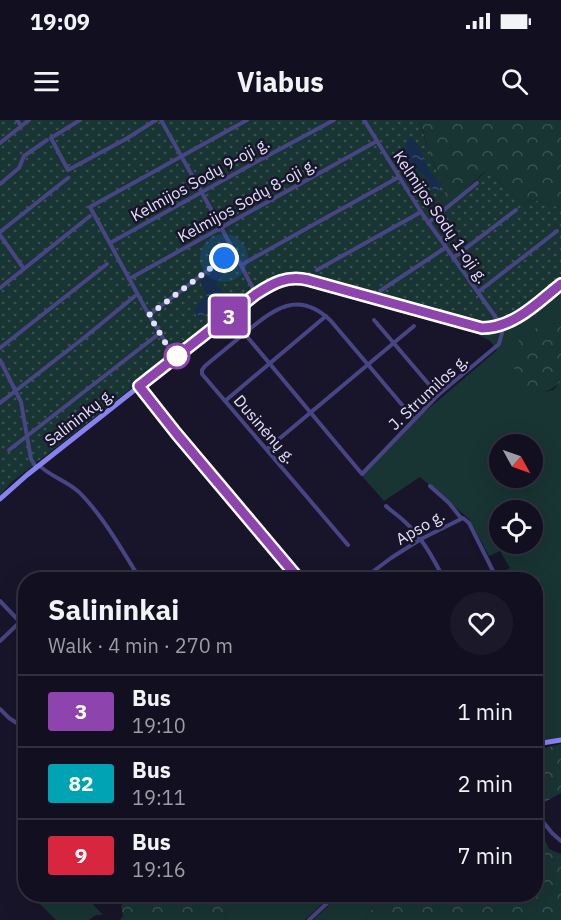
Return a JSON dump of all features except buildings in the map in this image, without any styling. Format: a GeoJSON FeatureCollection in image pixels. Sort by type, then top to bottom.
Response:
{"type":"FeatureCollection","features":[{"type":"Feature","properties":{"kind":"main road","name":"Salininkų g."},"geometry":{"type":"LineString","coordinates":[[0,499],[37,466],[256,294],[277,281],[289,278],[303,279],[476,327],[490,328],[518,318],[561,284]]}},
{"type":"Feature","properties":{"kind":"main road"},"geometry":{"type":"LineString","coordinates":[[139,386],[293,572]]}},
{"type":"Feature","properties":{"kind":"main road"},"geometry":{"type":"LineString","coordinates":[[543,743],[561,740]]}},
{"type":"Feature","properties":{"kind":"street"},"geometry":{"type":"LineString","coordinates":[[17,120],[21,126]]}},
{"type":"Feature","properties":{"kind":"street"},"geometry":{"type":"LineString","coordinates":[[0,143],[29,120]]}},
{"type":"Feature","properties":{"kind":"street"},"geometry":{"type":"LineString","coordinates":[[0,184],[19,168],[24,156],[80,120]]}},
{"type":"Feature","properties":{"kind":"street"},"geometry":{"type":"LineString","coordinates":[[49,139],[68,170],[156,120]]}},
{"type":"Feature","properties":{"kind":"street"},"geometry":{"type":"LineString","coordinates":[[161,120],[256,294]]}},
{"type":"Feature","properties":{"kind":"street"},"geometry":{"type":"LineString","coordinates":[[175,358],[90,207],[247,120]]}},
{"type":"Feature","properties":{"kind":"street","name":"Kelmijos Sodų 9-oji g."},"geometry":{"type":"LineString","coordinates":[[110,243],[334,120]]}},
{"type":"Feature","properties":{"kind":"street","name":"Kelmijos Sodų 1-oji g."},"geometry":{"type":"LineString","coordinates":[[364,120],[428,223],[500,326]]}},
{"type":"Feature","properties":{"kind":"street","name":"Kelmijos Sodų 8-oji g."},"geometry":{"type":"LineString","coordinates":[[129,279],[377,141]]}},
{"type":"Feature","properties":{"kind":"street"},"geometry":{"type":"LineString","coordinates":[[241,265],[399,177]]}},
{"type":"Feature","properties":{"kind":"street"},"geometry":{"type":"LineString","coordinates":[[24,269],[0,233],[68,178]]}},
{"type":"Feature","properties":{"kind":"street"},"geometry":{"type":"LineString","coordinates":[[428,223],[477,183]]}},
{"type":"Feature","properties":{"kind":"street"},"geometry":{"type":"LineString","coordinates":[[453,258],[516,210]]}},
{"type":"Feature","properties":{"kind":"street"},"geometry":{"type":"LineString","coordinates":[[317,270],[421,212]]}},
{"type":"Feature","properties":{"kind":"street"},"geometry":{"type":"LineString","coordinates":[[0,288],[90,216]]}},
{"type":"Feature","properties":{"kind":"street"},"geometry":{"type":"LineString","coordinates":[[478,292],[557,231]]}},
{"type":"Feature","properties":{"kind":"street"},"geometry":{"type":"LineString","coordinates":[[380,291],[445,248]]}},
{"type":"Feature","properties":{"kind":"street"},"geometry":{"type":"LineString","coordinates":[[149,315],[234,252]]}},
{"type":"Feature","properties":{"kind":"street"},"geometry":{"type":"LineString","coordinates":[[0,348],[107,264]]}},
{"type":"Feature","properties":{"kind":"street"},"geometry":{"type":"LineString","coordinates":[[0,403],[135,296]]}},
{"type":"Feature","properties":{"kind":"street","name":"Dusinėnų g."},"geometry":{"type":"LineString","coordinates":[[348,545],[202,374],[202,370],[273,311],[291,304],[307,305],[326,316],[414,419]]}},
{"type":"Feature","properties":{"kind":"street"},"geometry":{"type":"LineString","coordinates":[[229,315],[311,413]]}},
{"type":"Feature","properties":{"kind":"street"},"geometry":{"type":"LineString","coordinates":[[225,401],[326,316]]}},
{"type":"Feature","properties":{"kind":"street"},"geometry":{"type":"LineString","coordinates":[[374,320],[438,395]]}},
{"type":"Feature","properties":{"kind":"street"},"geometry":{"type":"LineString","coordinates":[[267,449],[414,326]]}},
{"type":"Feature","properties":{"kind":"street","name":"J. Strumilos g."},"geometry":{"type":"LineString","coordinates":[[311,413],[362,474],[438,395],[498,344],[502,333],[500,326]]}},
{"type":"Feature","properties":{"kind":"street"},"geometry":{"type":"LineString","coordinates":[[9,450],[156,336]]}},
{"type":"Feature","properties":{"kind":"street"},"geometry":{"type":"LineString","coordinates":[[0,360],[21,402],[31,459],[37,466],[81,494],[101,519],[135,572]]}},
{"type":"Feature","properties":{"kind":"street","name":"Apso g."},"geometry":{"type":"LineString","coordinates":[[430,486],[449,503],[461,518],[469,523],[493,572]]}},
{"type":"Feature","properties":{"kind":"street"},"geometry":{"type":"LineString","coordinates":[[386,506],[403,519],[425,543],[440,572]]}},
{"type":"Feature","properties":{"kind":"street","name":"Apso g."},"geometry":{"type":"LineString","coordinates":[[374,572],[421,539],[461,518]]}},
{"type":"Feature","properties":{"kind":"street"},"geometry":{"type":"LineString","coordinates":[[0,601],[18,620]]}},
{"type":"Feature","properties":{"kind":"street"},"geometry":{"type":"LineString","coordinates":[[0,641],[18,624]]}},
{"type":"Feature","properties":{"kind":"street"},"geometry":{"type":"LineString","coordinates":[[0,709],[18,724]]}},
{"type":"Feature","properties":{"kind":"street"},"geometry":{"type":"LineString","coordinates":[[543,822],[561,841]]}},
{"type":"Feature","properties":{"kind":"street"},"geometry":{"type":"LineString","coordinates":[[309,920],[328,902]]}},
{"type":"Feature","properties":{"kind":"green space"},"geometry":{"type":"Polygon","coordinates":[[[0,120],[420,120],[430,156],[446,188],[446,191],[432,206],[439,212],[456,200],[485,172],[521,202],[534,200],[561,208],[561,278],[512,317],[493,324],[474,323],[306,276],[274,280],[257,290],[12,482],[0,495],[0,120]]]}},
{"type":"Feature","properties":{"kind":"green space"},"geometry":{"type":"Polygon","coordinates":[[[420,120],[561,120],[561,208],[534,200],[521,202],[489,173],[483,173],[456,200],[439,213],[432,206],[446,191],[429,153],[420,120]]]}},
{"type":"Feature","properties":{"kind":"green space"},"geometry":{"type":"Polygon","coordinates":[[[561,288],[561,322],[539,327],[544,392],[553,390],[561,381],[561,738],[543,740],[543,572],[503,572],[510,568],[502,554],[543,554],[543,500],[489,500],[489,554],[493,554],[489,556],[469,519],[420,477],[384,501],[362,476],[420,416],[497,350],[490,341],[465,327],[488,331],[518,321],[561,288]]]}},
{"type":"Feature","properties":{"kind":"green space"},"geometry":{"type":"Polygon","coordinates":[[[561,322],[561,381],[555,387],[543,392],[531,390],[521,381],[513,366],[512,350],[523,336],[533,330],[561,322]]]}},
{"type":"Feature","properties":{"kind":"green space"},"geometry":{"type":"Polygon","coordinates":[[[561,744],[561,793],[543,803],[543,748],[561,744]]]}},
{"type":"Feature","properties":{"kind":"green space"},"geometry":{"type":"Polygon","coordinates":[[[543,836],[549,849],[561,854],[561,920],[365,920],[376,902],[543,902],[543,836]]]}},
{"type":"Feature","properties":{"kind":"green space"},"geometry":{"type":"Polygon","coordinates":[[[38,902],[91,902],[103,915],[96,915],[89,920],[56,920],[38,902]]]}},
{"type":"Feature","properties":{"kind":"green space"},"geometry":{"type":"Polygon","coordinates":[[[124,902],[237,902],[230,907],[225,920],[120,920],[123,916],[121,906],[124,902]]]}},
{"type":"Feature","properties":{"kind":"green space"},"geometry":{"type":"Polygon","coordinates":[[[237,902],[290,902],[292,904],[324,902],[305,920],[225,920],[230,907],[237,902]]]}},
{"type":"Feature","properties":{"kind":"green space"},"geometry":{"type":"Polygon","coordinates":[[[332,902],[376,902],[365,920],[313,920],[332,902]]]}},
{"type":"Feature","properties":{"kind":"water"},"geometry":{"type":"Polygon","coordinates":[[[411,137],[427,167],[441,184],[438,191],[434,191],[407,154],[407,143],[411,137]]]}},
{"type":"Feature","properties":{"kind":"water"},"geometry":{"type":"Polygon","coordinates":[[[216,268],[222,272],[217,283],[223,292],[222,301],[212,312],[198,318],[195,309],[207,295],[201,279],[216,268]]]}},
{"type":"Feature","properties":{"kind":"bus line","name":"3"},"geometry":{"type":"LineString","coordinates":[[293,572],[139,386],[256,294],[272,283],[283,279],[308,280],[482,328],[500,326],[518,318],[561,284]]}},
{"type":"Feature","properties":{"kind":"route"},"geometry":{"type":"LineString","coordinates":[[177,356],[175,358],[163,341],[149,315],[224,258]]}}]}
